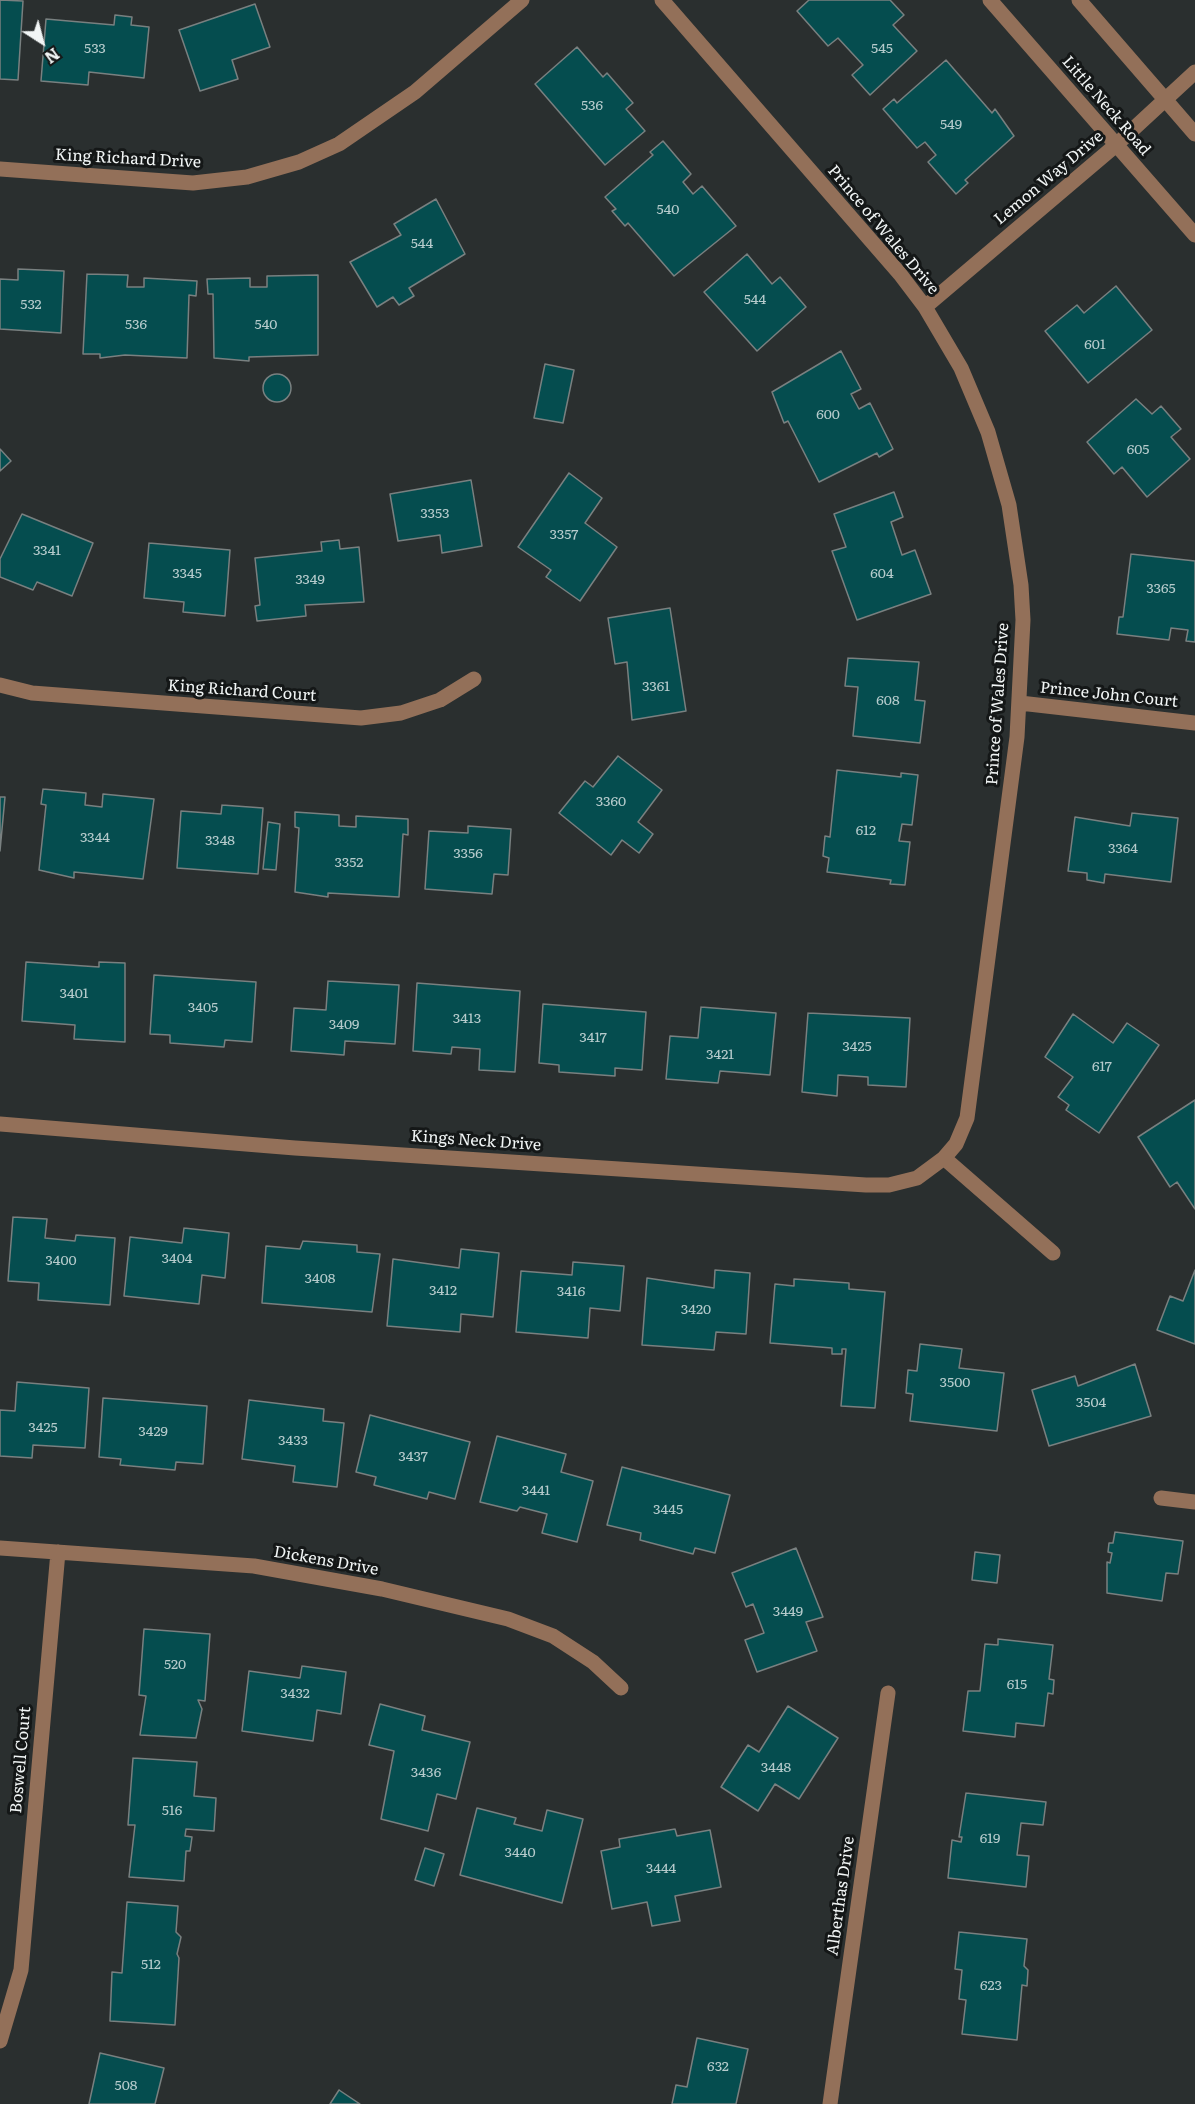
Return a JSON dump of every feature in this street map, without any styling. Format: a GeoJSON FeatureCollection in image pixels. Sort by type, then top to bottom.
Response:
{"type":"FeatureCollection","features":[{"type":"Feature","properties":{"kind":"street","name":"King Richard Drive"},"geometry":{"type":"LineString","coordinates":[[0,169],[193,183],[247,177],[299,162],[339,144],[415,92],[522,0]]}},
{"type":"Feature","properties":{"kind":"street","name":"Prince of Wales Drive"},"geometry":{"type":"LineString","coordinates":[[662,0],[900,274],[925,308],[961,368],[984,421],[1009,506],[1021,585],[1023,620],[1020,703],[967,1118],[956,1144],[944,1158]]}},
{"type":"Feature","properties":{"kind":"street","name":"Little Neck Road"},"geometry":{"type":"LineString","coordinates":[[990,0],[1195,235]]}},
{"type":"Feature","properties":{"kind":"street"},"geometry":{"type":"LineString","coordinates":[[1079,0],[1195,134]]}},
{"type":"Feature","properties":{"kind":"street","name":"Lemon Way Drive"},"geometry":{"type":"LineString","coordinates":[[925,308],[1116,145],[1195,72]]}},
{"type":"Feature","properties":{"kind":"street","name":"King Richard Court"},"geometry":{"type":"LineString","coordinates":[[0,685],[32,693],[361,718],[401,713],[430,704],[474,679]]}},
{"type":"Feature","properties":{"kind":"street","name":"Prince John Court"},"geometry":{"type":"LineString","coordinates":[[1020,703],[1195,723]]}},
{"type":"Feature","properties":{"kind":"street","name":"Kings Neck Drive"},"geometry":{"type":"LineString","coordinates":[[0,1124],[295,1148],[866,1185],[889,1185],[917,1178],[944,1158]]}},
{"type":"Feature","properties":{"kind":"street"},"geometry":{"type":"LineString","coordinates":[[944,1158],[1053,1253]]}},
{"type":"Feature","properties":{"kind":"street"},"geometry":{"type":"LineString","coordinates":[[1161,1498],[1195,1502]]}},
{"type":"Feature","properties":{"kind":"street","name":"Dickens Drive"},"geometry":{"type":"LineString","coordinates":[[0,1548],[254,1566],[382,1589],[508,1619],[553,1636],[593,1662],[621,1688]]}},
{"type":"Feature","properties":{"kind":"street","name":"Boswell Court"},"geometry":{"type":"LineString","coordinates":[[0,2041],[21,1970],[58,1552]]}},
{"type":"Feature","properties":{"kind":"street","name":"Alberthas Drive"},"geometry":{"type":"LineString","coordinates":[[830,2104],[888,1693]]}},
{"type":"Feature","properties":{"kind":"building"},"geometry":{"type":"Polygon","coordinates":[[[0,0],[23,1],[18,80],[0,79],[0,0]]]}},
{"type":"Feature","properties":{"kind":"building"},"geometry":{"type":"Polygon","coordinates":[[[809,0],[890,0],[904,15],[893,25],[917,51],[870,95],[852,75],[863,65],[838,38],[828,46],[797,11],[809,0]]]}},
{"type":"Feature","properties":{"kind":"building"},"geometry":{"type":"Polygon","coordinates":[[[255,4],[270,47],[232,60],[238,79],[200,91],[179,30],[255,4]]]}},
{"type":"Feature","properties":{"kind":"building"},"geometry":{"type":"Polygon","coordinates":[[[115,15],[132,17],[131,25],[149,27],[144,78],[89,72],[88,85],[41,81],[46,19],[114,25],[115,15]]]}},
{"type":"Feature","properties":{"kind":"building"},"geometry":{"type":"Polygon","coordinates":[[[577,47],[603,77],[607,73],[633,103],[626,109],[645,131],[605,165],[535,84],[577,47]]]}},
{"type":"Feature","properties":{"kind":"building"},"geometry":{"type":"Polygon","coordinates":[[[946,60],[992,113],[995,109],[1014,136],[965,180],[968,183],[956,194],[928,162],[936,155],[925,142],[917,148],[883,109],[894,99],[897,103],[946,60]]]}},
{"type":"Feature","properties":{"kind":"building"},"geometry":{"type":"Polygon","coordinates":[[[663,141],[691,174],[683,182],[693,194],[702,186],[736,226],[674,276],[628,223],[625,226],[612,211],[616,209],[605,197],[653,155],[650,152],[663,141]]]}},
{"type":"Feature","properties":{"kind":"building"},"geometry":{"type":"Polygon","coordinates":[[[436,199],[465,254],[409,288],[414,296],[399,305],[393,297],[377,307],[350,262],[401,235],[394,224],[436,199]]]}},
{"type":"Feature","properties":{"kind":"building"},"geometry":{"type":"Polygon","coordinates":[[[747,254],[772,284],[780,277],[806,307],[757,351],[704,292],[747,254]]]}},
{"type":"Feature","properties":{"kind":"building"},"geometry":{"type":"Polygon","coordinates":[[[18,269],[64,271],[61,333],[0,329],[0,279],[18,280],[18,269]]]}},
{"type":"Feature","properties":{"kind":"building"},"geometry":{"type":"Polygon","coordinates":[[[87,274],[128,275],[127,287],[144,287],[144,278],[197,281],[196,296],[189,295],[187,358],[125,355],[100,358],[100,354],[83,354],[87,274]]]}},
{"type":"Feature","properties":{"kind":"building"},"geometry":{"type":"Polygon","coordinates":[[[318,275],[318,355],[249,357],[249,361],[214,358],[213,294],[208,294],[207,279],[250,278],[250,287],[267,287],[267,276],[318,275]]]}},
{"type":"Feature","properties":{"kind":"building"},"geometry":{"type":"Polygon","coordinates":[[[1116,286],[1152,330],[1088,383],[1045,331],[1077,305],[1084,313],[1116,286]]]}},
{"type":"Feature","properties":{"kind":"building"},"geometry":{"type":"Polygon","coordinates":[[[841,351],[861,389],[851,394],[859,409],[870,403],[893,449],[879,457],[877,453],[819,482],[788,421],[784,423],[772,392],[841,351]]]}},
{"type":"Feature","properties":{"kind":"building"},"geometry":{"type":"Polygon","coordinates":[[[545,364],[574,370],[563,423],[534,418],[545,364]]]}},
{"type":"Feature","properties":{"kind":"building"},"geometry":{"type":"Polygon","coordinates":[[[277,374],[287,378],[291,388],[287,398],[277,402],[267,398],[263,388],[267,378],[277,374]]]}},
{"type":"Feature","properties":{"kind":"building"},"geometry":{"type":"Polygon","coordinates":[[[1136,399],[1152,414],[1161,406],[1181,429],[1171,437],[1190,459],[1147,497],[1122,467],[1114,474],[1087,442],[1136,399]]]}},
{"type":"Feature","properties":{"kind":"building"},"geometry":{"type":"Polygon","coordinates":[[[0,449],[11,461],[0,471],[0,449]]]}},
{"type":"Feature","properties":{"kind":"building"},"geometry":{"type":"Polygon","coordinates":[[[569,473],[602,498],[585,523],[617,547],[580,601],[546,577],[551,570],[518,547],[569,473]]]}},
{"type":"Feature","properties":{"kind":"building"},"geometry":{"type":"Polygon","coordinates":[[[471,480],[482,546],[442,553],[440,535],[398,541],[390,494],[471,480]]]}},
{"type":"Feature","properties":{"kind":"building"},"geometry":{"type":"Polygon","coordinates":[[[894,492],[903,517],[891,522],[902,555],[915,550],[931,594],[857,620],[832,551],[846,547],[834,514],[894,492]]]}},
{"type":"Feature","properties":{"kind":"building"},"geometry":{"type":"Polygon","coordinates":[[[22,514],[93,543],[72,596],[37,582],[33,590],[0,577],[0,559],[22,514]]]}},
{"type":"Feature","properties":{"kind":"building"},"geometry":{"type":"Polygon","coordinates":[[[339,540],[340,549],[359,547],[364,602],[305,605],[306,616],[257,621],[255,606],[260,605],[255,558],[322,551],[321,542],[339,540]]]}},
{"type":"Feature","properties":{"kind":"building"},"geometry":{"type":"Polygon","coordinates":[[[149,543],[230,550],[225,616],[183,612],[184,602],[144,598],[149,543]]]}},
{"type":"Feature","properties":{"kind":"building"},"geometry":{"type":"Polygon","coordinates":[[[1131,554],[1195,561],[1195,642],[1186,641],[1188,630],[1171,628],[1169,640],[1117,634],[1119,617],[1123,617],[1131,554]]]}},
{"type":"Feature","properties":{"kind":"building"},"geometry":{"type":"Polygon","coordinates":[[[670,608],[686,711],[632,720],[627,662],[615,664],[608,618],[670,608]]]}},
{"type":"Feature","properties":{"kind":"building"},"geometry":{"type":"Polygon","coordinates":[[[848,658],[919,662],[915,700],[925,701],[920,743],[853,736],[858,687],[845,686],[848,658]]]}},
{"type":"Feature","properties":{"kind":"building"},"geometry":{"type":"Polygon","coordinates":[[[618,756],[662,790],[638,822],[653,834],[639,853],[622,840],[611,855],[559,813],[585,781],[593,787],[618,756]]]}},
{"type":"Feature","properties":{"kind":"building"},"geometry":{"type":"Polygon","coordinates":[[[837,770],[901,777],[901,773],[918,775],[912,825],[902,824],[899,841],[910,842],[905,885],[890,884],[891,880],[827,872],[829,858],[823,856],[825,836],[830,837],[837,770]]]}},
{"type":"Feature","properties":{"kind":"building"},"geometry":{"type":"Polygon","coordinates":[[[43,789],[86,793],[85,805],[102,807],[103,794],[154,799],[143,879],[74,872],[74,878],[39,870],[46,805],[41,804],[43,789]]]}},
{"type":"Feature","properties":{"kind":"building"},"geometry":{"type":"Polygon","coordinates":[[[0,797],[5,797],[0,851],[0,797]]]}},
{"type":"Feature","properties":{"kind":"building"},"geometry":{"type":"Polygon","coordinates":[[[222,805],[263,808],[258,874],[177,868],[181,811],[221,814],[222,805]]]}},
{"type":"Feature","properties":{"kind":"building"},"geometry":{"type":"Polygon","coordinates":[[[295,812],[339,815],[339,826],[356,827],[356,816],[408,819],[408,835],[403,834],[399,897],[328,893],[328,897],[295,892],[299,828],[295,827],[295,812]]]}},
{"type":"Feature","properties":{"kind":"building"},"geometry":{"type":"Polygon","coordinates":[[[1132,813],[1178,818],[1171,882],[1105,874],[1104,883],[1087,880],[1087,873],[1068,871],[1075,817],[1130,826],[1132,813]]]}},
{"type":"Feature","properties":{"kind":"building"},"geometry":{"type":"Polygon","coordinates":[[[268,822],[280,824],[276,870],[263,869],[268,822]]]}},
{"type":"Feature","properties":{"kind":"building"},"geometry":{"type":"Polygon","coordinates":[[[468,826],[511,829],[508,875],[494,874],[492,894],[425,889],[429,831],[468,833],[468,826]]]}},
{"type":"Feature","properties":{"kind":"building"},"geometry":{"type":"Polygon","coordinates":[[[26,962],[99,967],[99,962],[125,963],[125,1042],[74,1039],[75,1025],[22,1021],[26,962]]]}},
{"type":"Feature","properties":{"kind":"building"},"geometry":{"type":"Polygon","coordinates":[[[154,975],[256,982],[252,1042],[225,1040],[224,1047],[170,1043],[170,1035],[150,1034],[154,975]]]}},
{"type":"Feature","properties":{"kind":"building"},"geometry":{"type":"Polygon","coordinates":[[[328,981],[399,985],[395,1044],[345,1041],[344,1055],[291,1051],[294,1008],[326,1010],[328,981]]]}},
{"type":"Feature","properties":{"kind":"building"},"geometry":{"type":"Polygon","coordinates":[[[417,983],[520,991],[515,1072],[479,1070],[480,1049],[452,1047],[451,1054],[413,1051],[417,983]]]}},
{"type":"Feature","properties":{"kind":"building"},"geometry":{"type":"Polygon","coordinates":[[[543,1004],[646,1012],[642,1070],[615,1068],[615,1076],[559,1072],[559,1065],[539,1063],[543,1004]]]}},
{"type":"Feature","properties":{"kind":"building"},"geometry":{"type":"Polygon","coordinates":[[[701,1007],[776,1013],[770,1075],[720,1071],[718,1083],[666,1079],[670,1036],[698,1038],[701,1007]]]}},
{"type":"Feature","properties":{"kind":"building"},"geometry":{"type":"Polygon","coordinates":[[[808,1013],[910,1018],[906,1087],[868,1085],[868,1077],[838,1075],[837,1096],[802,1092],[808,1013]]]}},
{"type":"Feature","properties":{"kind":"building"},"geometry":{"type":"Polygon","coordinates":[[[1073,1014],[1113,1043],[1127,1023],[1159,1045],[1099,1133],[1066,1110],[1069,1105],[1058,1097],[1073,1077],[1045,1057],[1073,1014]]]}},
{"type":"Feature","properties":{"kind":"building"},"geometry":{"type":"Polygon","coordinates":[[[1195,1100],[1195,1209],[1177,1182],[1170,1187],[1138,1137],[1195,1100]]]}},
{"type":"Feature","properties":{"kind":"building"},"geometry":{"type":"Polygon","coordinates":[[[13,1217],[47,1219],[45,1238],[75,1241],[76,1235],[115,1238],[110,1305],[38,1300],[39,1283],[8,1281],[13,1217]]]}},
{"type":"Feature","properties":{"kind":"building"},"geometry":{"type":"Polygon","coordinates":[[[184,1228],[229,1233],[225,1278],[202,1275],[199,1304],[124,1296],[130,1237],[182,1243],[184,1228]]]}},
{"type":"Feature","properties":{"kind":"building"},"geometry":{"type":"Polygon","coordinates":[[[303,1241],[357,1245],[357,1252],[380,1254],[372,1312],[262,1303],[266,1246],[300,1249],[303,1241]]]}},
{"type":"Feature","properties":{"kind":"building"},"geometry":{"type":"Polygon","coordinates":[[[461,1249],[499,1253],[493,1317],[461,1314],[460,1332],[387,1326],[393,1259],[459,1268],[461,1249]]]}},
{"type":"Feature","properties":{"kind":"building"},"geometry":{"type":"Polygon","coordinates":[[[573,1262],[624,1266],[620,1311],[590,1308],[588,1338],[516,1332],[521,1271],[572,1275],[573,1262]]]}},
{"type":"Feature","properties":{"kind":"building"},"geometry":{"type":"Polygon","coordinates":[[[715,1270],[750,1273],[746,1334],[716,1332],[714,1350],[642,1345],[647,1278],[714,1288],[715,1270]]]}},
{"type":"Feature","properties":{"kind":"building"},"geometry":{"type":"Polygon","coordinates":[[[1195,1270],[1195,1344],[1157,1330],[1170,1296],[1183,1301],[1195,1270]]]}},
{"type":"Feature","properties":{"kind":"building"},"geometry":{"type":"Polygon","coordinates":[[[794,1279],[849,1283],[849,1289],[885,1292],[875,1408],[841,1406],[846,1349],[842,1349],[842,1354],[832,1354],[832,1348],[770,1343],[775,1284],[794,1286],[794,1279]]]}},
{"type":"Feature","properties":{"kind":"building"},"geometry":{"type":"Polygon","coordinates":[[[920,1344],[962,1349],[959,1368],[1004,1373],[997,1431],[910,1421],[913,1394],[906,1393],[908,1370],[917,1371],[920,1344]]]}},
{"type":"Feature","properties":{"kind":"building"},"geometry":{"type":"Polygon","coordinates":[[[1135,1364],[1151,1416],[1049,1446],[1032,1390],[1075,1376],[1078,1386],[1135,1364]]]}},
{"type":"Feature","properties":{"kind":"building"},"geometry":{"type":"Polygon","coordinates":[[[17,1382],[89,1388],[85,1448],[33,1445],[32,1458],[0,1456],[0,1410],[15,1411],[17,1382]]]}},
{"type":"Feature","properties":{"kind":"building"},"geometry":{"type":"Polygon","coordinates":[[[103,1398],[207,1406],[203,1464],[176,1462],[175,1470],[120,1465],[121,1459],[99,1457],[103,1398]]]}},
{"type":"Feature","properties":{"kind":"building"},"geometry":{"type":"Polygon","coordinates":[[[249,1400],[324,1409],[323,1421],[344,1423],[337,1487],[293,1482],[295,1466],[242,1459],[249,1400]]]}},
{"type":"Feature","properties":{"kind":"building"},"geometry":{"type":"Polygon","coordinates":[[[370,1415],[470,1442],[455,1499],[429,1492],[427,1499],[374,1485],[376,1477],[356,1472],[370,1415]]]}},
{"type":"Feature","properties":{"kind":"building"},"geometry":{"type":"Polygon","coordinates":[[[497,1436],[566,1454],[561,1472],[593,1481],[577,1542],[542,1533],[547,1514],[520,1507],[517,1511],[480,1502],[497,1436]]]}},
{"type":"Feature","properties":{"kind":"building"},"geometry":{"type":"Polygon","coordinates":[[[622,1467],[730,1495],[715,1553],[695,1548],[693,1554],[640,1540],[641,1533],[607,1525],[622,1467]]]}},
{"type":"Feature","properties":{"kind":"building"},"geometry":{"type":"Polygon","coordinates":[[[1115,1532],[1183,1541],[1178,1574],[1166,1573],[1162,1601],[1107,1593],[1107,1562],[1110,1563],[1112,1553],[1108,1552],[1109,1543],[1113,1543],[1115,1532]]]}},
{"type":"Feature","properties":{"kind":"building"},"geometry":{"type":"Polygon","coordinates":[[[796,1548],[823,1617],[806,1622],[817,1651],[757,1672],[745,1640],[764,1633],[753,1604],[746,1607],[732,1573],[796,1548]]]}},
{"type":"Feature","properties":{"kind":"building"},"geometry":{"type":"Polygon","coordinates":[[[975,1552],[1000,1555],[997,1583],[972,1580],[975,1552]]]}},
{"type":"Feature","properties":{"kind":"building"},"geometry":{"type":"Polygon","coordinates":[[[144,1629],[210,1634],[205,1701],[198,1700],[202,1709],[196,1738],[140,1735],[146,1696],[139,1695],[144,1629]]]}},
{"type":"Feature","properties":{"kind":"building"},"geometry":{"type":"Polygon","coordinates":[[[998,1639],[1053,1645],[1049,1679],[1054,1680],[1053,1694],[1048,1693],[1044,1726],[1016,1723],[1015,1737],[963,1731],[968,1691],[980,1691],[985,1644],[998,1645],[998,1639]]]}},
{"type":"Feature","properties":{"kind":"building"},"geometry":{"type":"Polygon","coordinates":[[[302,1666],[346,1672],[341,1714],[317,1710],[313,1741],[242,1731],[249,1671],[300,1678],[302,1666]]]}},
{"type":"Feature","properties":{"kind":"building"},"geometry":{"type":"Polygon","coordinates":[[[380,1704],[425,1716],[422,1730],[470,1742],[456,1799],[437,1794],[428,1831],[381,1819],[394,1751],[369,1745],[380,1704]]]}},
{"type":"Feature","properties":{"kind":"building"},"geometry":{"type":"Polygon","coordinates":[[[788,1706],[838,1738],[799,1799],[775,1784],[758,1811],[721,1787],[748,1745],[759,1752],[788,1706]]]}},
{"type":"Feature","properties":{"kind":"building"},"geometry":{"type":"Polygon","coordinates":[[[133,1758],[197,1762],[194,1796],[216,1798],[214,1831],[186,1829],[185,1836],[192,1837],[190,1851],[186,1851],[184,1881],[129,1877],[135,1825],[128,1825],[133,1758]]]}},
{"type":"Feature","properties":{"kind":"building"},"geometry":{"type":"Polygon","coordinates":[[[966,1793],[1046,1802],[1043,1825],[1021,1823],[1017,1855],[1029,1856],[1026,1887],[948,1878],[952,1840],[961,1842],[962,1837],[959,1837],[966,1793]]]}},
{"type":"Feature","properties":{"kind":"building"},"geometry":{"type":"Polygon","coordinates":[[[477,1808],[516,1818],[514,1824],[542,1831],[547,1810],[583,1819],[562,1903],[460,1875],[477,1808]]]}},
{"type":"Feature","properties":{"kind":"building"},"geometry":{"type":"Polygon","coordinates":[[[675,1829],[677,1836],[710,1830],[721,1887],[675,1896],[680,1921],[652,1926],[647,1902],[612,1909],[601,1851],[620,1847],[619,1839],[675,1829]]]}},
{"type":"Feature","properties":{"kind":"building"},"geometry":{"type":"Polygon","coordinates":[[[425,1848],[444,1854],[434,1886],[415,1880],[425,1848]]]}},
{"type":"Feature","properties":{"kind":"building"},"geometry":{"type":"Polygon","coordinates":[[[127,1902],[178,1906],[176,1932],[181,1937],[177,1954],[179,1958],[175,2025],[110,2021],[112,1972],[122,1973],[127,1902]]]}},
{"type":"Feature","properties":{"kind":"building"},"geometry":{"type":"Polygon","coordinates":[[[959,1932],[1027,1939],[1024,1966],[1028,1970],[1027,1986],[1022,1985],[1017,2040],[962,2034],[966,2000],[959,1999],[962,1970],[955,1969],[959,1932]]]}},
{"type":"Feature","properties":{"kind":"building"},"geometry":{"type":"Polygon","coordinates":[[[697,2038],[748,2049],[736,2104],[672,2104],[676,2085],[687,2087],[697,2038]]]}},
{"type":"Feature","properties":{"kind":"building"},"geometry":{"type":"Polygon","coordinates":[[[100,2053],[164,2068],[155,2104],[89,2104],[100,2053]]]}},
{"type":"Feature","properties":{"kind":"building"},"geometry":{"type":"Polygon","coordinates":[[[339,2090],[360,2104],[330,2104],[339,2090]]]}}]}
